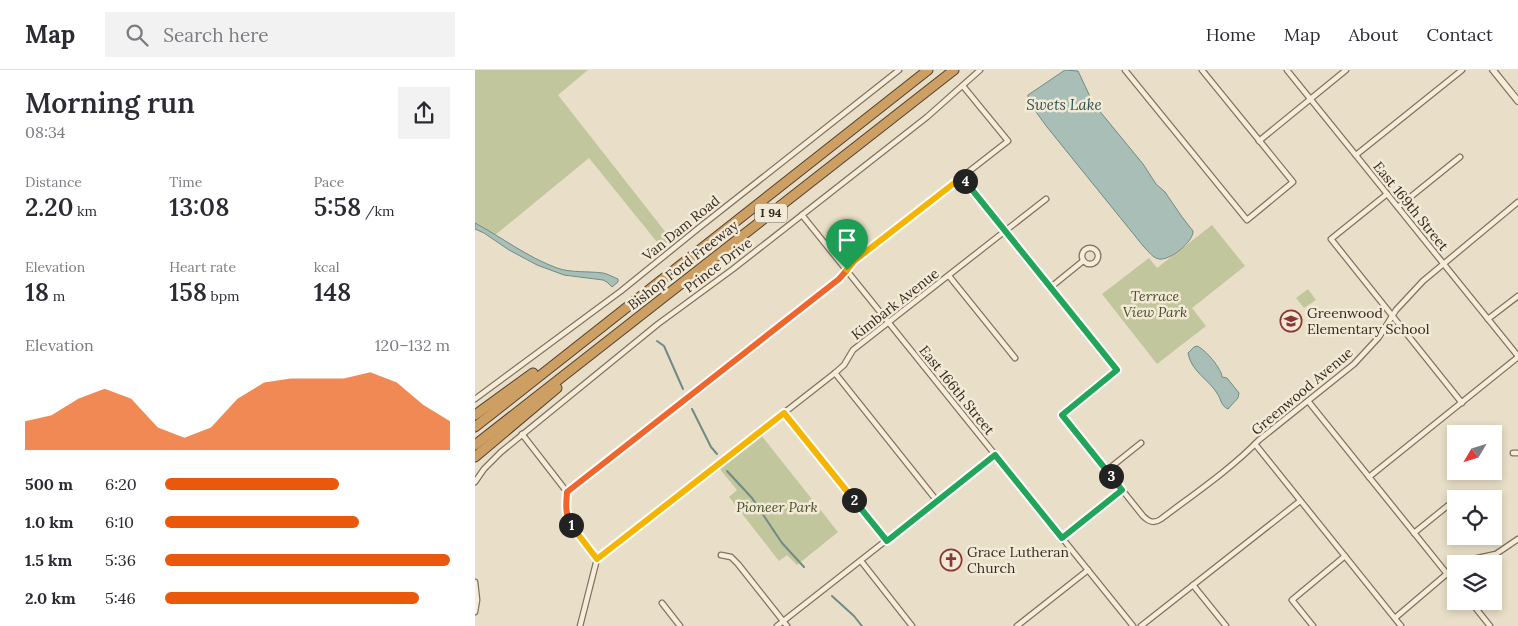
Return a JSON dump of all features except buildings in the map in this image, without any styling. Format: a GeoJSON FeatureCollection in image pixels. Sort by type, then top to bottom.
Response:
{"type":"FeatureCollection","features":[{"type":"Feature","properties":{"kind":"highway","name":"Bishop Ford Freeway"},"geometry":{"type":"LineString","coordinates":[[475,427],[928,70]]}},
{"type":"Feature","properties":{"kind":"highway","name":"Bishop Ford Freeway"},"geometry":{"type":"LineString","coordinates":[[475,445],[954,70]]}},
{"type":"Feature","properties":{"kind":"highway"},"geometry":{"type":"LineString","coordinates":[[475,415],[567,347],[602,327]]}},
{"type":"Feature","properties":{"kind":"highway"},"geometry":{"type":"LineString","coordinates":[[475,457],[551,394],[588,357]]}},
{"type":"Feature","properties":{"kind":"street","name":"Van Dam Road"},"geometry":{"type":"LineString","coordinates":[[475,399],[621,291],[899,70]]}},
{"type":"Feature","properties":{"kind":"street","name":"Prince Drive"},"geometry":{"type":"LineString","coordinates":[[475,482],[492,460],[523,434],[658,324],[927,117],[980,70]]}},
{"type":"Feature","properties":{"kind":"street"},"geometry":{"type":"LineString","coordinates":[[1125,70],[1247,220],[1293,182],[1202,70]]}},
{"type":"Feature","properties":{"kind":"street","name":"East 169th Street"},"geometry":{"type":"LineString","coordinates":[[1287,70],[1518,356]]}},
{"type":"Feature","properties":{"kind":"street"},"geometry":{"type":"LineString","coordinates":[[1259,141],[1346,70]]}},
{"type":"Feature","properties":{"kind":"street"},"geometry":{"type":"LineString","coordinates":[[1356,156],[1462,70]]}},
{"type":"Feature","properties":{"kind":"street"},"geometry":{"type":"LineString","coordinates":[[1493,70],[1518,102]]}},
{"type":"Feature","properties":{"kind":"street"},"geometry":{"type":"LineString","coordinates":[[567,492],[839,279],[854,261],[1008,141],[963,86]]}},
{"type":"Feature","properties":{"kind":"street"},"geometry":{"type":"LineString","coordinates":[[1398,207],[1460,157]]}},
{"type":"Feature","properties":{"kind":"street"},"geometry":{"type":"LineString","coordinates":[[962,177],[1117,370],[1062,415],[1122,490],[1062,538]]}},
{"type":"Feature","properties":{"kind":"street"},"geometry":{"type":"LineString","coordinates":[[1387,194],[1331,239],[1462,403]]}},
{"type":"Feature","properties":{"kind":"street","name":"Kimbark Avenue"},"geometry":{"type":"LineString","coordinates":[[597,559],[835,373],[843,366],[853,350],[1046,199]]}},
{"type":"Feature","properties":{"kind":"street","name":"Greenwood Avenue"},"geometry":{"type":"LineString","coordinates":[[1122,490],[1149,521],[1161,519],[1250,450],[1354,364],[1370,347],[1409,295],[1443,263],[1518,202]]}},
{"type":"Feature","properties":{"kind":"street","name":"East 166th Street"},"geometry":{"type":"LineString","coordinates":[[802,215],[1133,626]]}},
{"type":"Feature","properties":{"kind":"street"},"geometry":{"type":"LineString","coordinates":[[1051,287],[1083,261]]}},
{"type":"Feature","properties":{"kind":"street"},"geometry":{"type":"LineString","coordinates":[[949,276],[1015,358]]}},
{"type":"Feature","properties":{"kind":"street"},"geometry":{"type":"LineString","coordinates":[[1488,320],[1518,296]]}},
{"type":"Feature","properties":{"kind":"street"},"geometry":{"type":"LineString","coordinates":[[1369,477],[1518,356]]}},
{"type":"Feature","properties":{"kind":"street"},"geometry":{"type":"LineString","coordinates":[[835,373],[937,501]]}},
{"type":"Feature","properties":{"kind":"street"},"geometry":{"type":"LineString","coordinates":[[1308,401],[1447,573],[1395,618]]}},
{"type":"Feature","properties":{"kind":"street"},"geometry":{"type":"LineString","coordinates":[[784,413],[887,541]]}},
{"type":"Feature","properties":{"kind":"street"},"geometry":{"type":"LineString","coordinates":[[523,434],[567,492],[566,510],[570,524],[597,559],[580,626]]}},
{"type":"Feature","properties":{"kind":"street"},"geometry":{"type":"LineString","coordinates":[[1106,471],[1141,443]]}},
{"type":"Feature","properties":{"kind":"street"},"geometry":{"type":"LineString","coordinates":[[1255,444],[1401,626]]}},
{"type":"Feature","properties":{"kind":"street"},"geometry":{"type":"LineString","coordinates":[[777,626],[995,455]]}},
{"type":"Feature","properties":{"kind":"street"},"geometry":{"type":"LineString","coordinates":[[1141,626],[1300,501]]}},
{"type":"Feature","properties":{"kind":"street"},"geometry":{"type":"LineString","coordinates":[[1414,533],[1447,507]]}},
{"type":"Feature","properties":{"kind":"street"},"geometry":{"type":"LineString","coordinates":[[1491,555],[1496,554],[1518,539]]}},
{"type":"Feature","properties":{"kind":"street"},"geometry":{"type":"LineString","coordinates":[[721,555],[731,557],[738,564],[787,626]]}},
{"type":"Feature","properties":{"kind":"street"},"geometry":{"type":"LineString","coordinates":[[1313,626],[1292,600],[1345,556]]}},
{"type":"Feature","properties":{"kind":"street"},"geometry":{"type":"LineString","coordinates":[[861,561],[912,626]]}},
{"type":"Feature","properties":{"kind":"street"},"geometry":{"type":"LineString","coordinates":[[1017,626],[1088,570]]}},
{"type":"Feature","properties":{"kind":"street"},"geometry":{"type":"LineString","coordinates":[[475,582],[477,600],[475,612]]}},
{"type":"Feature","properties":{"kind":"street"},"geometry":{"type":"LineString","coordinates":[[1193,585],[1226,626]]}},
{"type":"Feature","properties":{"kind":"street"},"geometry":{"type":"LineString","coordinates":[[662,603],[680,626]]}},
{"type":"Feature","properties":{"kind":"street"},"geometry":{"type":"LineString","coordinates":[[1477,610],[1490,626]]}},
{"type":"Feature","properties":{"kind":"green space"},"geometry":{"type":"Polygon","coordinates":[[[475,70],[588,70],[558,95],[671,239],[661,247],[589,158],[494,236],[475,224],[475,70]]]}},
{"type":"Feature","properties":{"kind":"green space","name":"Terrace View Park"},"geometry":{"type":"Polygon","coordinates":[[[1212,225],[1245,266],[1192,308],[1206,326],[1157,364],[1102,294],[1149,258],[1157,268],[1212,225]]]}},
{"type":"Feature","properties":{"kind":"green space"},"geometry":{"type":"Polygon","coordinates":[[[1308,289],[1316,300],[1304,308],[1296,298],[1308,289]]]}},
{"type":"Feature","properties":{"kind":"green space","name":"Pioneer Park"},"geometry":{"type":"Polygon","coordinates":[[[761,435],[838,532],[797,565],[787,555],[779,561],[729,497],[737,490],[719,468],[761,435]]]}},
{"type":"Feature","properties":{"kind":"water","name":"Swets Lake"},"geometry":{"type":"Polygon","coordinates":[[[1065,70],[1078,71],[1093,103],[1143,164],[1156,184],[1165,192],[1193,231],[1190,240],[1175,254],[1159,259],[1149,253],[1028,101],[1028,95],[1065,70]]]}},
{"type":"Feature","properties":{"kind":"water"},"geometry":{"type":"Polygon","coordinates":[[[475,223],[546,264],[568,271],[605,273],[618,279],[618,282],[612,287],[603,280],[564,275],[537,265],[475,229],[475,223]]]}},
{"type":"Feature","properties":{"kind":"water"},"geometry":{"type":"Polygon","coordinates":[[[1197,346],[1208,355],[1216,364],[1222,377],[1227,378],[1239,393],[1238,398],[1228,409],[1221,402],[1213,388],[1196,370],[1190,359],[1188,353],[1197,346]]]}},
{"type":"Feature","properties":{"kind":"waterway"},"geometry":{"type":"LineString","coordinates":[[657,341],[664,346],[683,389]]}},
{"type":"Feature","properties":{"kind":"waterway"},"geometry":{"type":"LineString","coordinates":[[692,409],[711,447],[717,454]]}},
{"type":"Feature","properties":{"kind":"waterway"},"geometry":{"type":"LineString","coordinates":[[727,471],[752,498],[782,543],[804,567]]}},
{"type":"Feature","properties":{"kind":"waterway"},"geometry":{"type":"LineString","coordinates":[[832,596],[862,626]]}},
{"type":"Feature","properties":{"kind":"place","name":"Greenwood Elementary School"},"geometry":{"type":"Point","coordinates":[1291,321]}},
{"type":"Feature","properties":{"kind":"place","name":"Grace Lutheran Church"},"geometry":{"type":"Point","coordinates":[951,560]}},
{"type":"Feature","properties":{"kind":"route"},"geometry":{"type":"LineString","coordinates":[[962,177],[1117,370],[1062,415],[1122,490],[1062,538],[995,455],[887,541],[784,413],[597,559],[570,524],[566,510],[567,492],[839,279],[847,270],[854,261],[962,177]]}}]}
